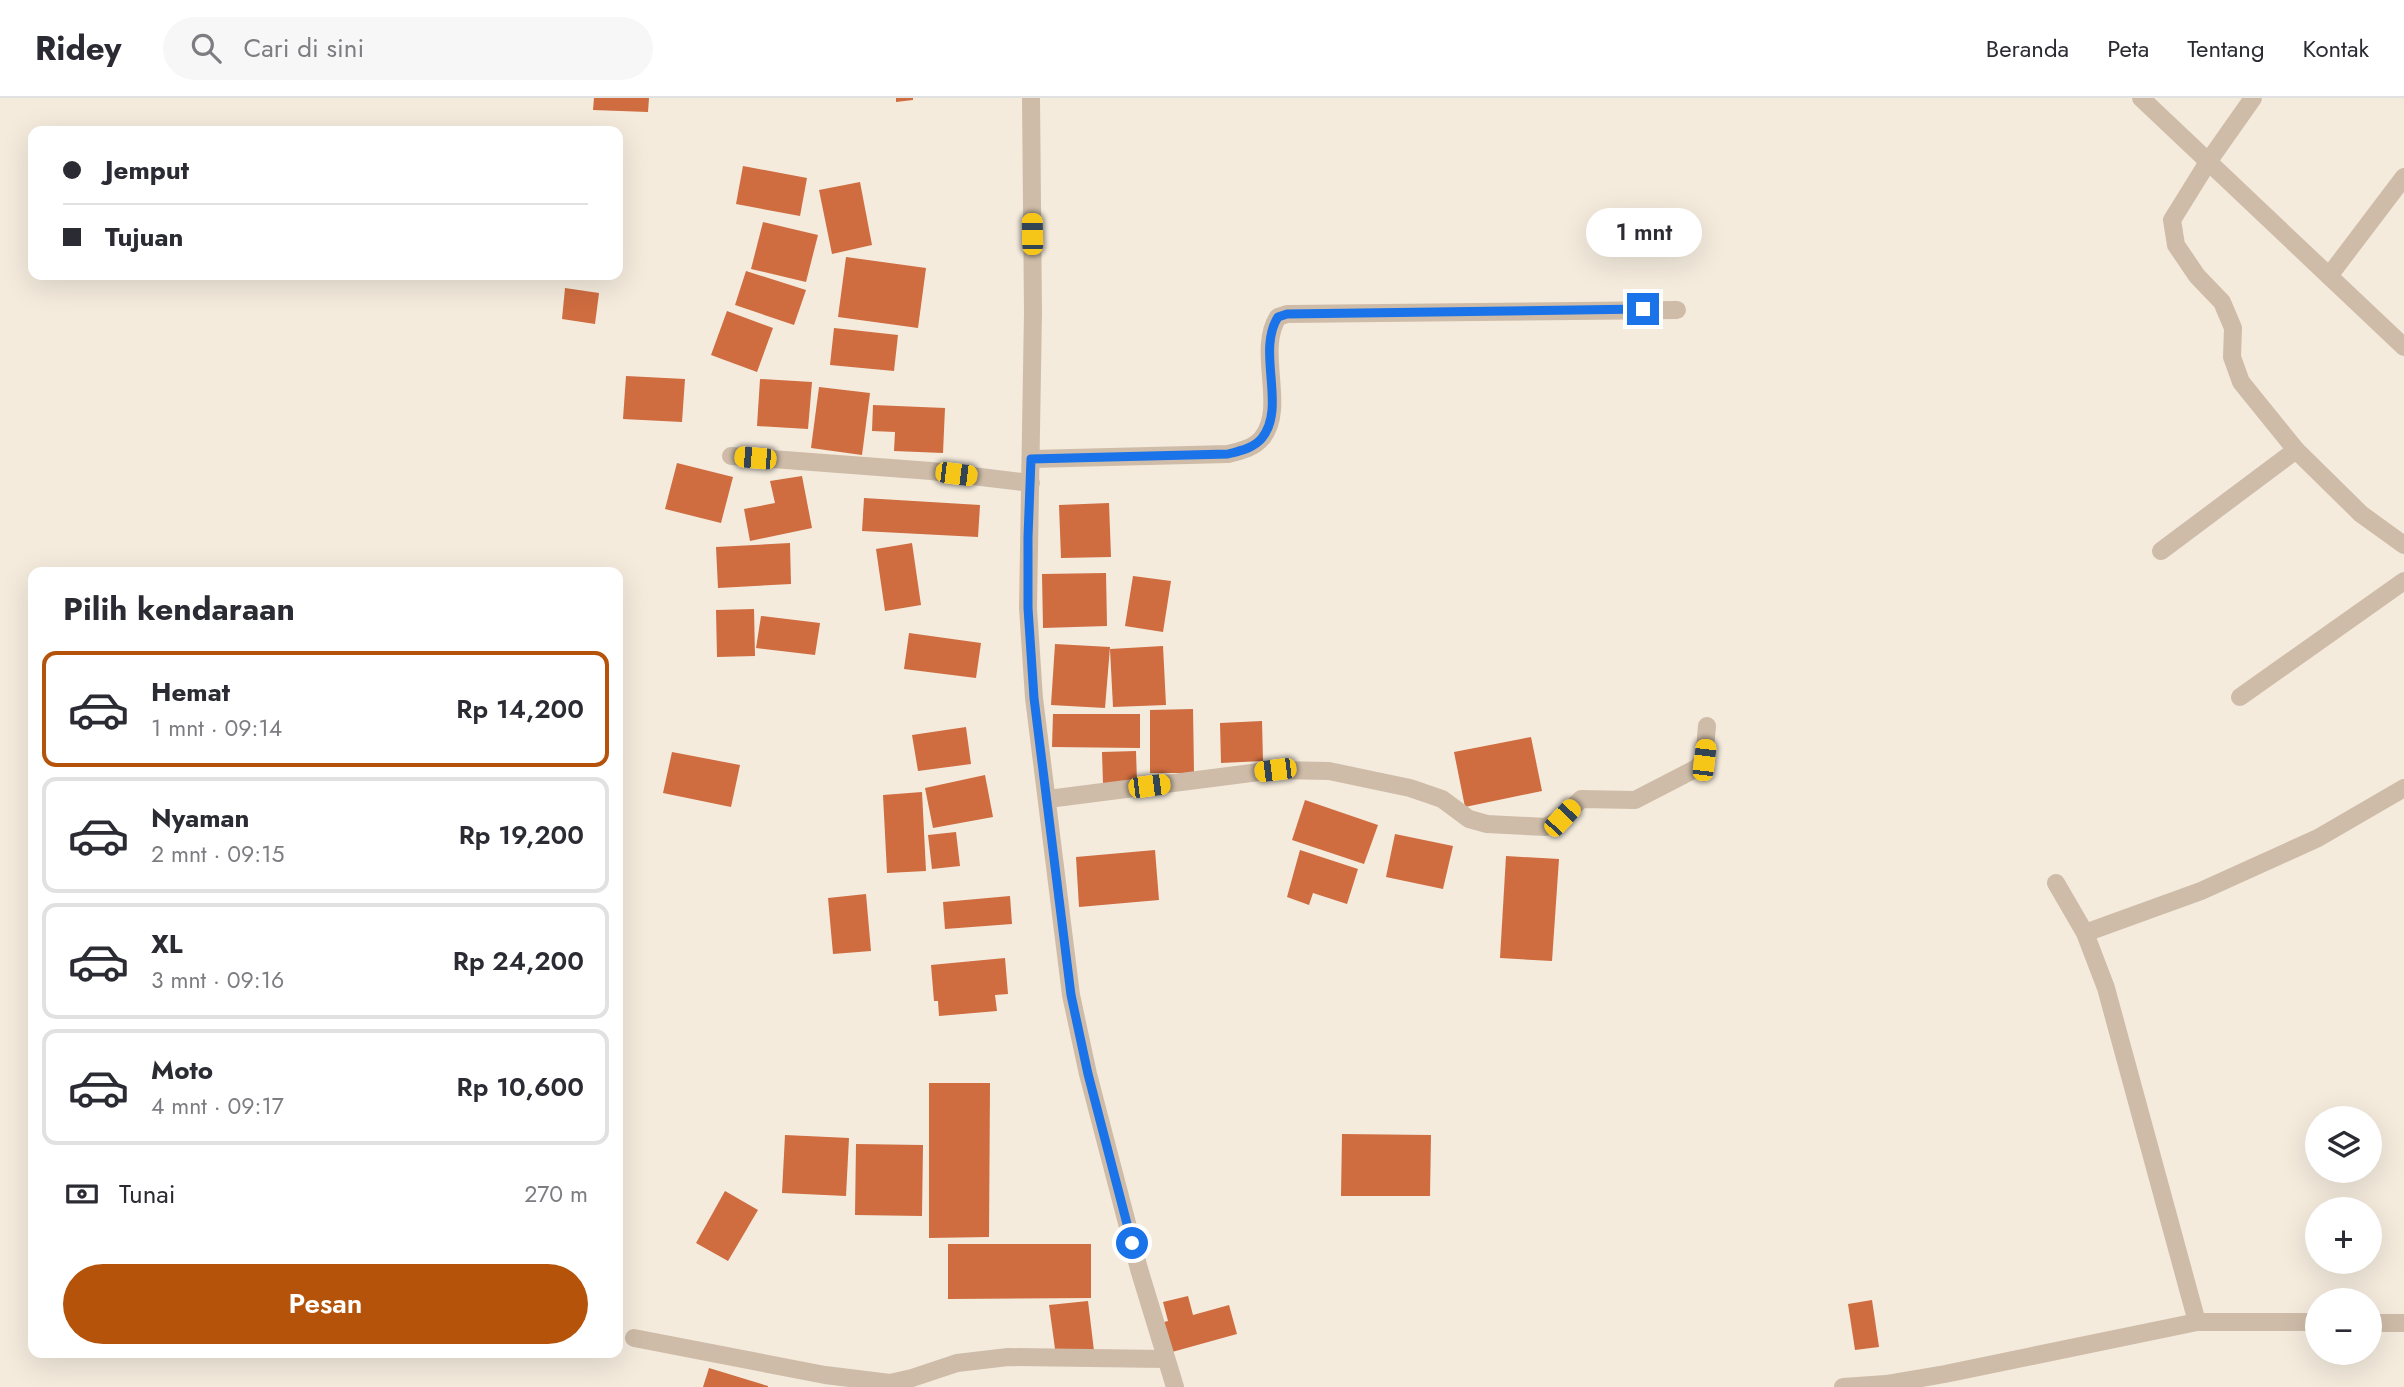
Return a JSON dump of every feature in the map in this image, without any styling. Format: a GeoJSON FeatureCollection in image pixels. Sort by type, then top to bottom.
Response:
{"type":"FeatureCollection","features":[{"type":"Feature","properties":{"kind":"street"},"geometry":{"type":"LineString","coordinates":[[1031,98],[1033,312],[1028,608],[1034,698],[1071,995],[1088,1074],[1165,1359],[1175,1387]]}},
{"type":"Feature","properties":{"kind":"street"},"geometry":{"type":"LineString","coordinates":[[2141,98],[2404,347]]}},
{"type":"Feature","properties":{"kind":"street"},"geometry":{"type":"LineString","coordinates":[[2253,98],[2172,220],[2176,245],[2197,276],[2222,302],[2233,328],[2232,357],[2241,382],[2296,450],[2361,514],[2404,545]]}},
{"type":"Feature","properties":{"kind":"street"},"geometry":{"type":"LineString","coordinates":[[2329,276],[2404,177]]}},
{"type":"Feature","properties":{"kind":"street"},"geometry":{"type":"LineString","coordinates":[[1031,459],[1228,454],[1248,448],[1261,440],[1269,425],[1269,336],[1278,317],[1287,314],[1677,310]]}},
{"type":"Feature","properties":{"kind":"street"},"geometry":{"type":"LineString","coordinates":[[2161,551],[2296,450]]}},
{"type":"Feature","properties":{"kind":"street"},"geometry":{"type":"LineString","coordinates":[[731,456],[931,471],[1031,483]]}},
{"type":"Feature","properties":{"kind":"street"},"geometry":{"type":"LineString","coordinates":[[2240,696],[2404,581]]}},
{"type":"Feature","properties":{"kind":"street"},"geometry":{"type":"LineString","coordinates":[[1048,799],[1275,770],[1329,771],[1410,788],[1441,799],[1469,818],[1487,824],[1546,827],[1562,818],[1581,799],[1642,799],[1697,768],[1704,760],[1707,726]]}},
{"type":"Feature","properties":{"kind":"street"},"geometry":{"type":"LineString","coordinates":[[2085,933],[2201,891],[2318,838],[2404,788]]}},
{"type":"Feature","properties":{"kind":"street"},"geometry":{"type":"LineString","coordinates":[[2056,883],[2085,933],[2115,1017],[2197,1322]]}},
{"type":"Feature","properties":{"kind":"street"},"geometry":{"type":"LineString","coordinates":[[1843,1387],[1886,1384],[1945,1374],[2197,1322],[2305,1322]]}},
{"type":"Feature","properties":{"kind":"street"},"geometry":{"type":"LineString","coordinates":[[2382,1323],[2404,1323]]}},
{"type":"Feature","properties":{"kind":"street"},"geometry":{"type":"LineString","coordinates":[[634,1338],[823,1381],[890,1383],[957,1363],[1008,1357],[1165,1359]]}},
{"type":"Feature","properties":{"kind":"building"},"geometry":{"type":"Polygon","coordinates":[[[594,98],[649,98],[648,112],[593,110],[594,98]]]}},
{"type":"Feature","properties":{"kind":"building"},"geometry":{"type":"Polygon","coordinates":[[[896,98],[913,98],[913,100],[896,102],[896,98]]]}},
{"type":"Feature","properties":{"kind":"building"},"geometry":{"type":"Polygon","coordinates":[[[743,166],[807,178],[800,216],[736,204],[743,166]]]}},
{"type":"Feature","properties":{"kind":"building"},"geometry":{"type":"Polygon","coordinates":[[[860,182],[872,245],[832,254],[819,190],[860,182]]]}},
{"type":"Feature","properties":{"kind":"building"},"geometry":{"type":"Polygon","coordinates":[[[763,222],[818,235],[806,282],[751,269],[763,222]]]}},
{"type":"Feature","properties":{"kind":"building"},"geometry":{"type":"Polygon","coordinates":[[[846,257],[926,268],[918,328],[838,317],[846,257]]]}},
{"type":"Feature","properties":{"kind":"building"},"geometry":{"type":"Polygon","coordinates":[[[746,271],[806,290],[794,325],[735,305],[746,271]]]}},
{"type":"Feature","properties":{"kind":"building"},"geometry":{"type":"Polygon","coordinates":[[[565,288],[599,293],[595,324],[562,319],[565,288]]]}},
{"type":"Feature","properties":{"kind":"building"},"geometry":{"type":"Polygon","coordinates":[[[727,311],[773,328],[757,372],[711,355],[727,311]]]}},
{"type":"Feature","properties":{"kind":"building"},"geometry":{"type":"Polygon","coordinates":[[[834,328],[898,335],[894,371],[830,365],[834,328]]]}},
{"type":"Feature","properties":{"kind":"building"},"geometry":{"type":"Polygon","coordinates":[[[626,376],[685,379],[682,422],[623,419],[626,376]]]}},
{"type":"Feature","properties":{"kind":"building"},"geometry":{"type":"Polygon","coordinates":[[[760,379],[812,382],[808,429],[757,426],[760,379]]]}},
{"type":"Feature","properties":{"kind":"building"},"geometry":{"type":"Polygon","coordinates":[[[819,387],[870,393],[862,455],[811,448],[819,387]]]}},
{"type":"Feature","properties":{"kind":"building"},"geometry":{"type":"Polygon","coordinates":[[[873,405],[945,408],[943,453],[894,451],[895,432],[872,431],[873,405]]]}},
{"type":"Feature","properties":{"kind":"building"},"geometry":{"type":"Polygon","coordinates":[[[677,463],[733,477],[721,523],[665,509],[677,463]]]}},
{"type":"Feature","properties":{"kind":"building"},"geometry":{"type":"Polygon","coordinates":[[[802,476],[812,528],[750,541],[744,509],[775,503],[770,481],[802,476]]]}},
{"type":"Feature","properties":{"kind":"building"},"geometry":{"type":"Polygon","coordinates":[[[864,498],[980,505],[978,537],[862,531],[864,498]]]}},
{"type":"Feature","properties":{"kind":"building"},"geometry":{"type":"Polygon","coordinates":[[[1109,503],[1111,557],[1061,558],[1059,505],[1109,503]]]}},
{"type":"Feature","properties":{"kind":"building"},"geometry":{"type":"Polygon","coordinates":[[[790,543],[791,584],[718,588],[716,547],[790,543]]]}},
{"type":"Feature","properties":{"kind":"building"},"geometry":{"type":"Polygon","coordinates":[[[912,543],[921,605],[885,611],[876,549],[912,543]]]}},
{"type":"Feature","properties":{"kind":"building"},"geometry":{"type":"Polygon","coordinates":[[[1106,573],[1107,626],[1043,628],[1042,574],[1106,573]]]}},
{"type":"Feature","properties":{"kind":"building"},"geometry":{"type":"Polygon","coordinates":[[[1133,576],[1171,581],[1163,632],[1125,626],[1133,576]]]}},
{"type":"Feature","properties":{"kind":"building"},"geometry":{"type":"Polygon","coordinates":[[[754,609],[755,656],[717,657],[716,610],[754,609]]]}},
{"type":"Feature","properties":{"kind":"building"},"geometry":{"type":"Polygon","coordinates":[[[761,616],[820,623],[815,655],[756,648],[761,616]]]}},
{"type":"Feature","properties":{"kind":"building"},"geometry":{"type":"Polygon","coordinates":[[[909,633],[981,643],[976,678],[904,669],[909,633]]]}},
{"type":"Feature","properties":{"kind":"building"},"geometry":{"type":"Polygon","coordinates":[[[1055,644],[1110,647],[1105,708],[1051,705],[1055,644]]]}},
{"type":"Feature","properties":{"kind":"building"},"geometry":{"type":"Polygon","coordinates":[[[1163,646],[1166,705],[1113,707],[1110,649],[1163,646]]]}},
{"type":"Feature","properties":{"kind":"building"},"geometry":{"type":"Polygon","coordinates":[[[1193,709],[1194,773],[1150,773],[1150,710],[1193,709]]]}},
{"type":"Feature","properties":{"kind":"building"},"geometry":{"type":"Polygon","coordinates":[[[1053,714],[1140,714],[1140,748],[1052,747],[1053,714]]]}},
{"type":"Feature","properties":{"kind":"building"},"geometry":{"type":"Polygon","coordinates":[[[1262,721],[1263,761],[1221,763],[1220,723],[1262,721]]]}},
{"type":"Feature","properties":{"kind":"building"},"geometry":{"type":"Polygon","coordinates":[[[966,727],[971,764],[918,771],[912,735],[966,727]]]}},
{"type":"Feature","properties":{"kind":"building"},"geometry":{"type":"Polygon","coordinates":[[[1531,737],[1542,791],[1465,807],[1454,752],[1531,737]]]}},
{"type":"Feature","properties":{"kind":"building"},"geometry":{"type":"Polygon","coordinates":[[[1136,751],[1137,783],[1103,784],[1102,752],[1136,751]]]}},
{"type":"Feature","properties":{"kind":"building"},"geometry":{"type":"Polygon","coordinates":[[[672,752],[740,765],[731,807],[663,793],[672,752]]]}},
{"type":"Feature","properties":{"kind":"building"},"geometry":{"type":"Polygon","coordinates":[[[985,775],[993,817],[933,828],[925,788],[985,775]]]}},
{"type":"Feature","properties":{"kind":"building"},"geometry":{"type":"Polygon","coordinates":[[[922,792],[926,871],[887,873],[883,795],[922,792]]]}},
{"type":"Feature","properties":{"kind":"building"},"geometry":{"type":"Polygon","coordinates":[[[1305,800],[1378,825],[1364,864],[1292,840],[1305,800]]]}},
{"type":"Feature","properties":{"kind":"building"},"geometry":{"type":"Polygon","coordinates":[[[956,832],[960,866],[932,869],[928,835],[956,832]]]}},
{"type":"Feature","properties":{"kind":"building"},"geometry":{"type":"Polygon","coordinates":[[[1395,834],[1453,846],[1443,889],[1386,877],[1395,834]]]}},
{"type":"Feature","properties":{"kind":"building"},"geometry":{"type":"Polygon","coordinates":[[[1155,850],[1159,900],[1079,907],[1076,857],[1155,850]]]}},
{"type":"Feature","properties":{"kind":"building"},"geometry":{"type":"Polygon","coordinates":[[[1300,850],[1358,869],[1347,904],[1313,893],[1309,905],[1287,897],[1300,850]]]}},
{"type":"Feature","properties":{"kind":"building"},"geometry":{"type":"Polygon","coordinates":[[[1506,856],[1559,859],[1552,961],[1500,958],[1506,856]]]}},
{"type":"Feature","properties":{"kind":"building"},"geometry":{"type":"Polygon","coordinates":[[[866,894],[871,951],[833,954],[828,898],[866,894]]]}},
{"type":"Feature","properties":{"kind":"building"},"geometry":{"type":"Polygon","coordinates":[[[1010,896],[1012,924],[945,929],[943,902],[1010,896]]]}},
{"type":"Feature","properties":{"kind":"building"},"geometry":{"type":"Polygon","coordinates":[[[1005,958],[1008,994],[995,995],[997,1011],[939,1016],[938,1001],[934,1001],[931,965],[1005,958]]]}},
{"type":"Feature","properties":{"kind":"building"},"geometry":{"type":"Polygon","coordinates":[[[929,1083],[990,1083],[989,1237],[929,1238],[929,1083]]]}},
{"type":"Feature","properties":{"kind":"building"},"geometry":{"type":"Polygon","coordinates":[[[1342,1134],[1431,1135],[1430,1196],[1341,1196],[1342,1134]]]}},
{"type":"Feature","properties":{"kind":"building"},"geometry":{"type":"Polygon","coordinates":[[[785,1135],[849,1138],[846,1196],[782,1193],[785,1135]]]}},
{"type":"Feature","properties":{"kind":"building"},"geometry":{"type":"Polygon","coordinates":[[[856,1144],[923,1145],[922,1216],[855,1215],[856,1144]]]}},
{"type":"Feature","properties":{"kind":"building"},"geometry":{"type":"Polygon","coordinates":[[[725,1191],[758,1210],[728,1261],[696,1243],[725,1191]]]}},
{"type":"Feature","properties":{"kind":"building"},"geometry":{"type":"Polygon","coordinates":[[[948,1244],[1091,1244],[1091,1298],[948,1299],[948,1244]]]}},
{"type":"Feature","properties":{"kind":"building"},"geometry":{"type":"Polygon","coordinates":[[[1188,1296],[1193,1315],[1229,1305],[1237,1334],[1172,1352],[1164,1322],[1168,1321],[1163,1302],[1188,1296]]]}},
{"type":"Feature","properties":{"kind":"building"},"geometry":{"type":"Polygon","coordinates":[[[1872,1300],[1879,1347],[1855,1350],[1848,1304],[1872,1300]]]}},
{"type":"Feature","properties":{"kind":"building"},"geometry":{"type":"Polygon","coordinates":[[[1088,1301],[1094,1351],[1056,1356],[1049,1305],[1088,1301]]]}},
{"type":"Feature","properties":{"kind":"building"},"geometry":{"type":"Polygon","coordinates":[[[709,1368],[768,1386],[768,1387],[703,1387],[709,1368]]]}},
{"type":"Feature","properties":{"kind":"route"},"geometry":{"type":"LineString","coordinates":[[1132,1243],[1088,1074],[1071,995],[1061,920],[1034,698],[1028,608],[1031,459],[1228,454],[1248,448],[1261,440],[1269,425],[1269,336],[1278,317],[1287,314],[1643,309]]}}]}
